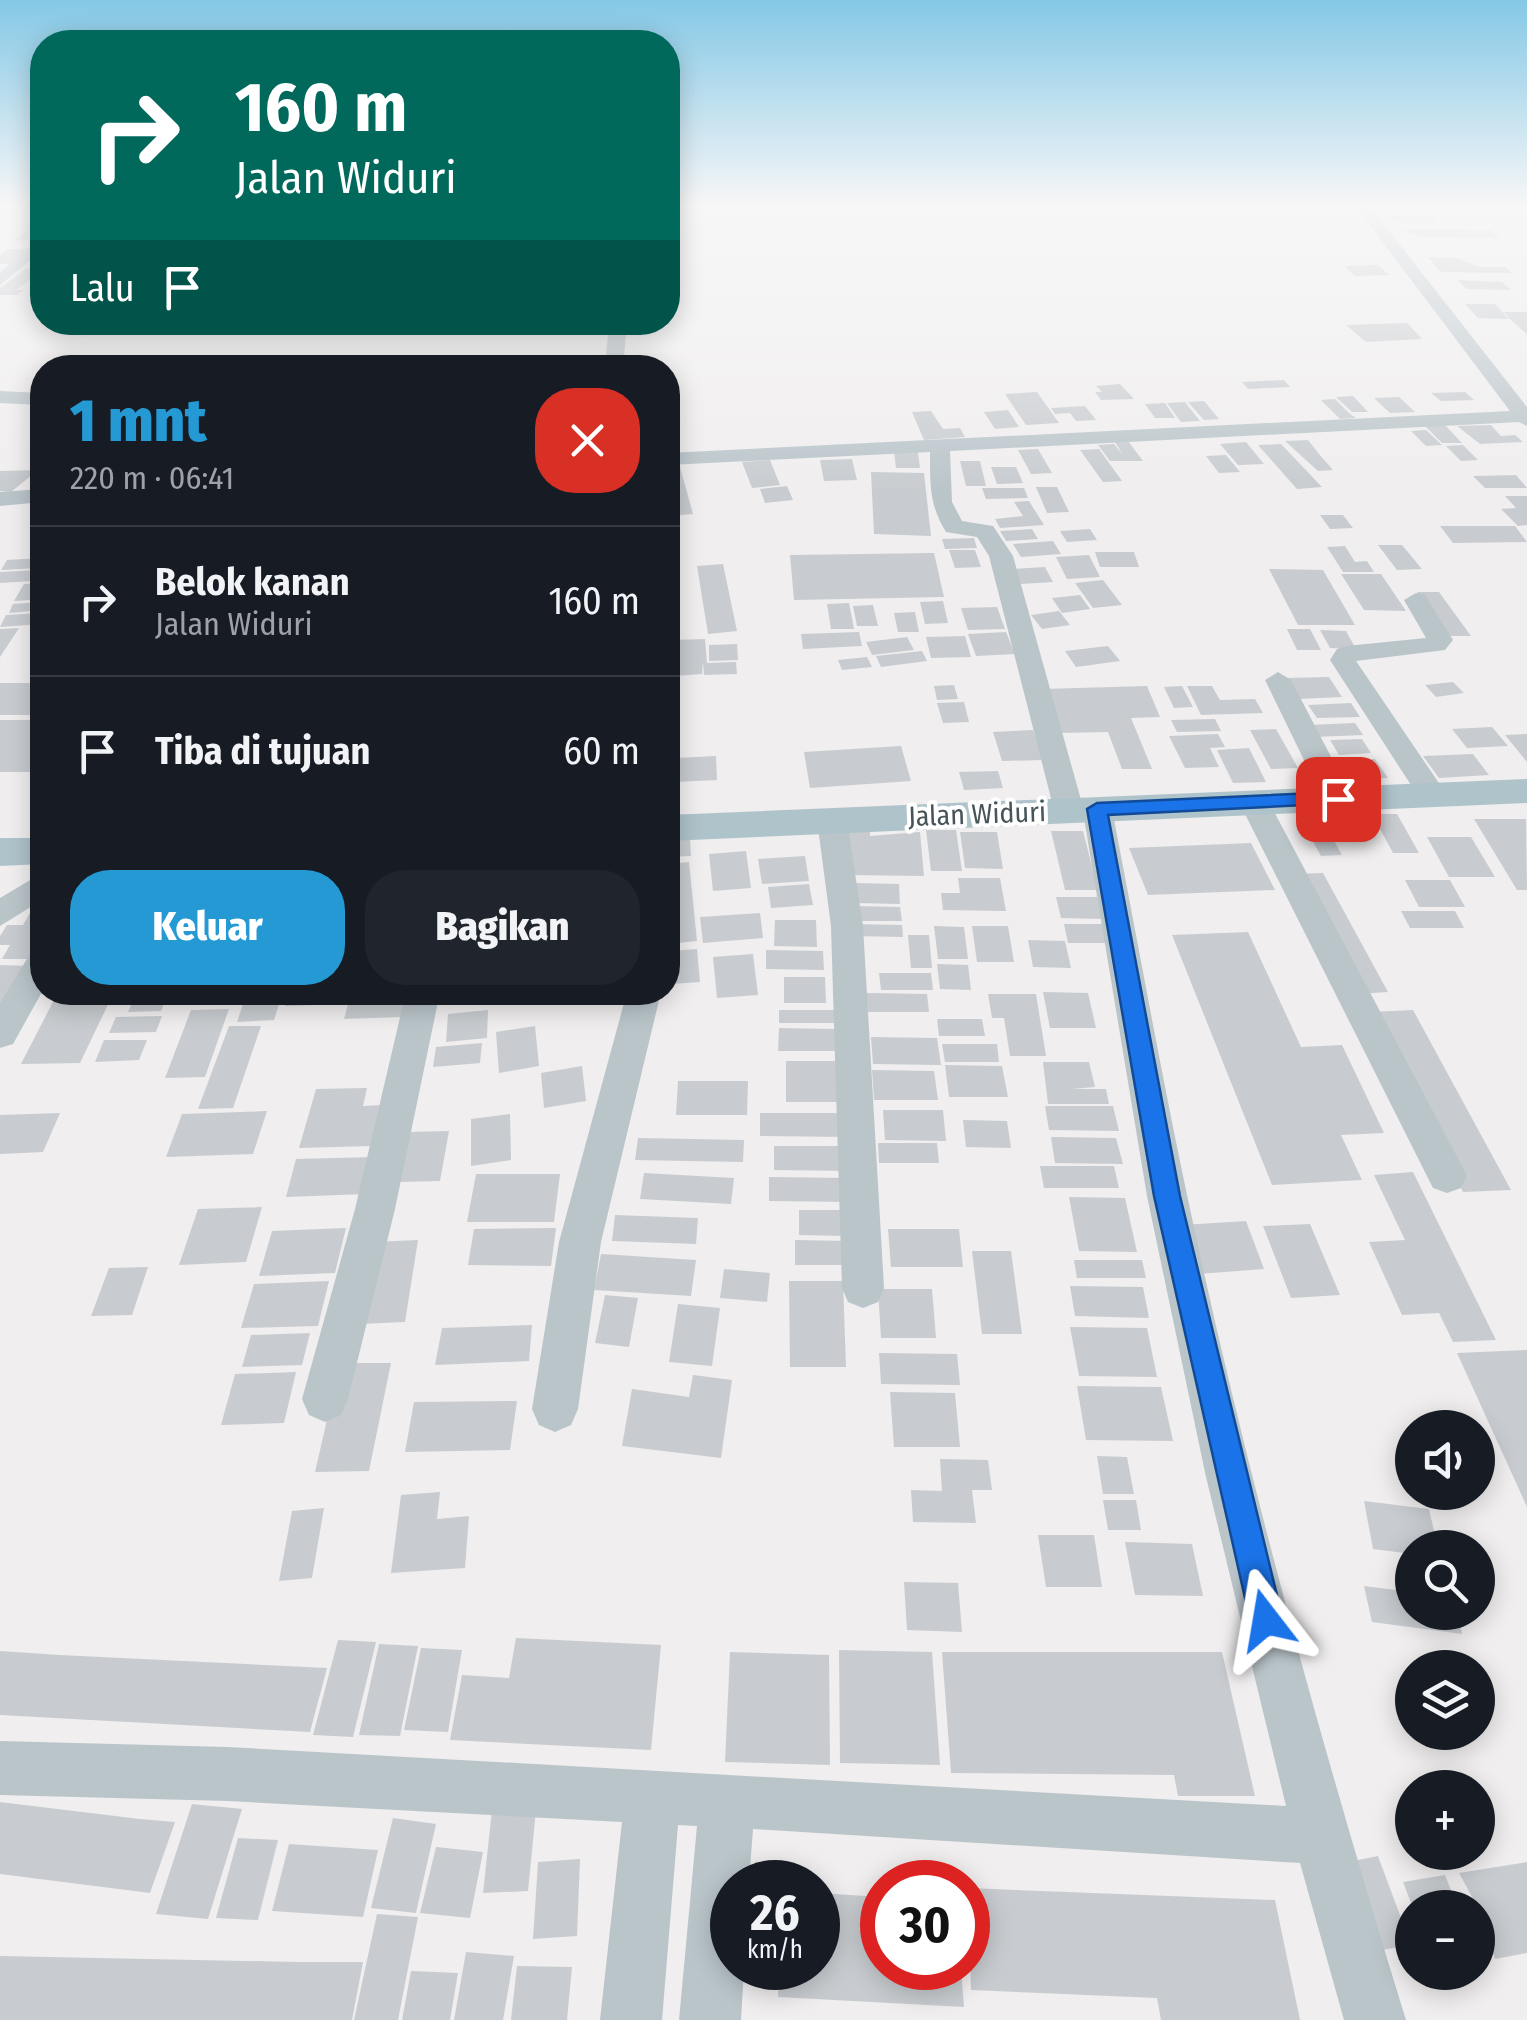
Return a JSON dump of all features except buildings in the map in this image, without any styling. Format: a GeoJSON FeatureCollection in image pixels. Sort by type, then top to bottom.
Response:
{"type":"FeatureCollection","features":[{"type":"Feature","properties":{"kind":"main road","name":"Jalan Widuri"},"geometry":{"type":"LineString","coordinates":[[680,827],[1527,791]]}},
{"type":"Feature","properties":{"kind":"main road"},"geometry":{"type":"LineString","coordinates":[[0,852],[30,851]]}},
{"type":"Feature","properties":{"kind":"street"},"geometry":{"type":"LineString","coordinates":[[1437,302],[1526,418]]}},
{"type":"Feature","properties":{"kind":"street"},"geometry":{"type":"LineString","coordinates":[[0,397],[30,399]]}},
{"type":"Feature","properties":{"kind":"street"},"geometry":{"type":"LineString","coordinates":[[680,458],[1526,418]]}},
{"type":"Feature","properties":{"kind":"street"},"geometry":{"type":"LineString","coordinates":[[940,444],[946,517],[954,527],[985,531],[1000,556],[1083,810],[1230,1477],[1321,1836],[1374,2020]]}},
{"type":"Feature","properties":{"kind":"street"},"geometry":{"type":"LineString","coordinates":[[0,499],[30,497]]}},
{"type":"Feature","properties":{"kind":"street"},"geometry":{"type":"LineString","coordinates":[[1416,600],[1440,640],[1436,645],[1346,654],[1343,660],[1432,796]]}},
{"type":"Feature","properties":{"kind":"street"},"geometry":{"type":"LineString","coordinates":[[1278,680],[1338,799]]}},
{"type":"Feature","properties":{"kind":"street"},"geometry":{"type":"LineString","coordinates":[[1254,802],[1447,1176]]}},
{"type":"Feature","properties":{"kind":"street"},"geometry":{"type":"LineString","coordinates":[[832,820],[847,926],[864,1288]]}},
{"type":"Feature","properties":{"kind":"street"},"geometry":{"type":"LineString","coordinates":[[0,914],[30,893]]}},
{"type":"Feature","properties":{"kind":"street"},"geometry":{"type":"LineString","coordinates":[[0,1034],[30,983]]}},
{"type":"Feature","properties":{"kind":"street"},"geometry":{"type":"LineString","coordinates":[[324,1399],[375,1208],[419,1005]]}},
{"type":"Feature","properties":{"kind":"street"},"geometry":{"type":"LineString","coordinates":[[555,1409],[580,1242],[641,1005]]}},
{"type":"Feature","properties":{"kind":"street"},"geometry":{"type":"LineString","coordinates":[[0,1768],[228,1774],[831,1803],[1005,1819],[1321,1836]]}},
{"type":"Feature","properties":{"kind":"street"},"geometry":{"type":"LineString","coordinates":[[630,2020],[653,1796]]}},
{"type":"Feature","properties":{"kind":"street"},"geometry":{"type":"LineString","coordinates":[[710,2020],[728,1800]]}},
{"type":"Feature","properties":{"kind":"route"},"geometry":{"type":"LineString","coordinates":[[1266,1620],[1167,1196],[1097,809],[1338,799]]}}]}
